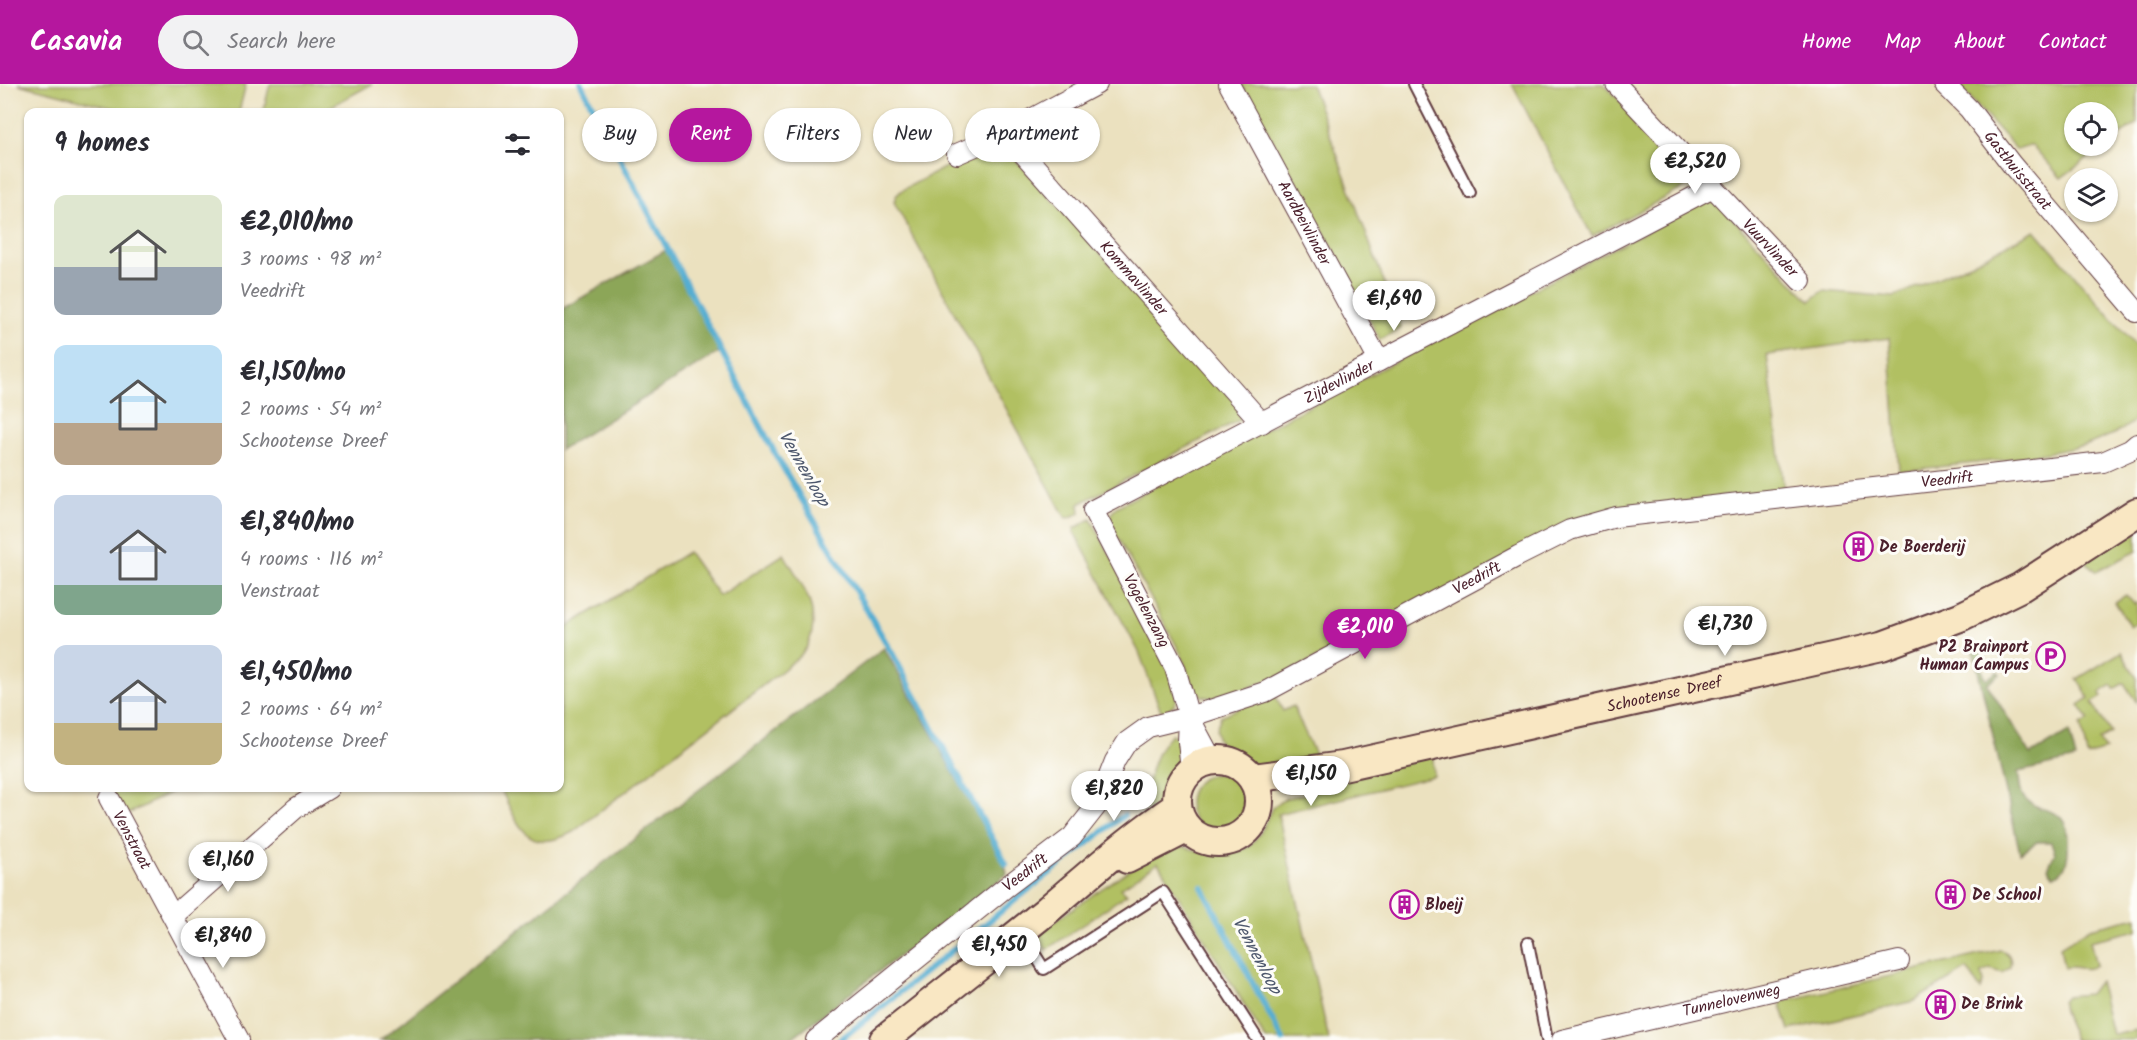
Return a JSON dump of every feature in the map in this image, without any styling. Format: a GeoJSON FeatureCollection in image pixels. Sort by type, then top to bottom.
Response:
{"type":"FeatureCollection","features":[{"type":"Feature","properties":{"kind":"street"},"geometry":{"type":"LineString","coordinates":[[1052,108],[1097,84]]}},
{"type":"Feature","properties":{"kind":"street","name":"Aardbeivlinder"},"geometry":{"type":"LineString","coordinates":[[1229,84],[1379,362]]}},
{"type":"Feature","properties":{"kind":"street","name":"Vuurvlinder"},"geometry":{"type":"LineString","coordinates":[[1616,84],[1802,281]]}},
{"type":"Feature","properties":{"kind":"street","name":"Gasthuisstraat"},"geometry":{"type":"LineString","coordinates":[[1944,84],[1969,109],[2012,165],[2137,312]]}},
{"type":"Feature","properties":{"kind":"street"},"geometry":{"type":"LineString","coordinates":[[957,154],[965,150]]}},
{"type":"Feature","properties":{"kind":"street","name":"Kommavlinder"},"geometry":{"type":"LineString","coordinates":[[1031,162],[1262,423]]}},
{"type":"Feature","properties":{"kind":"street","name":"Zijdevlinder"},"geometry":{"type":"LineString","coordinates":[[1093,510],[1713,187]]}},
{"type":"Feature","properties":{"kind":"street","name":"Veedrift"},"geometry":{"type":"LineString","coordinates":[[816,1040],[1006,887],[1072,837],[1098,804],[1115,761],[1127,742],[1148,727],[1189,717],[1265,692],[1528,550],[1570,530],[1616,516],[2103,462],[2130,450],[2137,444]]}},
{"type":"Feature","properties":{"kind":"street","name":"Schootense Dreef"},"geometry":{"type":"LineString","coordinates":[[2104,533],[2137,499]]}},
{"type":"Feature","properties":{"kind":"street","name":"Vogelenzang"},"geometry":{"type":"LineString","coordinates":[[1093,510],[1175,668],[1202,764]]}},
{"type":"Feature","properties":{"kind":"street","name":"Schootense Dreef"},"geometry":{"type":"LineString","coordinates":[[1256,791],[1343,766],[1882,646],[1960,617],[2021,587],[2137,512]]}},
{"type":"Feature","properties":{"kind":"street"},"geometry":{"type":"LineString","coordinates":[[1224,760],[1235,763],[1245,769],[1256,791],[1255,819],[1245,832],[1232,840],[1215,842],[1200,838],[1181,818],[1177,793],[1179,786],[1182,779],[1202,764],[1224,760]]}},
{"type":"Feature","properties":{"kind":"street"},"geometry":{"type":"LineString","coordinates":[[173,916],[296,808],[322,792]]}},
{"type":"Feature","properties":{"kind":"street","name":"Venstraat"},"geometry":{"type":"LineString","coordinates":[[110,798],[239,1040]]}},
{"type":"Feature","properties":{"kind":"street"},"geometry":{"type":"LineString","coordinates":[[884,1040],[1138,833],[1181,818]]}},
{"type":"Feature","properties":{"kind":"street","name":"Tunnelovenweg"},"geometry":{"type":"LineString","coordinates":[[1563,1040],[1899,961]]}},
{"type":"Feature","properties":{"kind":"lane"},"geometry":{"type":"LineString","coordinates":[[1414,84],[1470,193]]}},
{"type":"Feature","properties":{"kind":"lane"},"geometry":{"type":"LineString","coordinates":[[1020,931],[1044,969],[1163,892],[1258,1040]]}},
{"type":"Feature","properties":{"kind":"lane"},"geometry":{"type":"LineString","coordinates":[[1528,943],[1547,1040]]}},
{"type":"Feature","properties":{"kind":"green space"},"geometry":{"type":"Polygon","coordinates":[[[18,84],[246,84],[240,108],[113,108],[18,84]]]}},
{"type":"Feature","properties":{"kind":"green space"},"geometry":{"type":"Polygon","coordinates":[[[270,84],[372,84],[328,108],[264,108],[270,84]]]}},
{"type":"Feature","properties":{"kind":"green space"},"geometry":{"type":"Polygon","coordinates":[[[1241,84],[1311,84],[1401,328],[1380,340],[1336,254],[1241,84]]]}},
{"type":"Feature","properties":{"kind":"green space"},"geometry":{"type":"Polygon","coordinates":[[[1512,84],[1604,84],[1689,173],[1691,184],[1592,236],[1512,84]]]}},
{"type":"Feature","properties":{"kind":"green space"},"geometry":{"type":"Polygon","coordinates":[[[1957,84],[2137,84],[2137,123],[2118,137],[2118,102],[2064,102],[2064,156],[2091,156],[2075,168],[2064,168],[2064,176],[2061,178],[2032,145],[2017,150],[1957,84]]]}},
{"type":"Feature","properties":{"kind":"green space"},"geometry":{"type":"Polygon","coordinates":[[[965,158],[965,162],[1018,162],[1239,406],[1241,419],[1079,504],[1080,513],[1065,517],[894,202],[902,190],[965,158]]]}},
{"type":"Feature","properties":{"kind":"green space"},"geometry":{"type":"Polygon","coordinates":[[[1704,201],[1719,204],[1810,301],[1823,291],[1894,297],[1974,262],[2035,230],[2137,347],[2137,419],[2120,431],[2085,446],[2012,459],[1899,471],[1889,338],[1767,355],[1784,490],[1621,508],[1279,677],[1213,698],[1202,696],[1194,689],[1181,654],[1112,527],[1110,516],[1116,507],[1704,201]]]}},
{"type":"Feature","properties":{"kind":"green space"},"geometry":{"type":"Polygon","coordinates":[[[668,249],[723,350],[564,448],[564,308],[668,249]]]}},
{"type":"Feature","properties":{"kind":"green space"},"geometry":{"type":"Polygon","coordinates":[[[1091,519],[1169,663],[1177,698],[1175,704],[1164,713],[1160,709],[1139,652],[1074,532],[1075,528],[1091,519]]]}},
{"type":"Feature","properties":{"kind":"green space"},"geometry":{"type":"Polygon","coordinates":[[[2137,522],[2137,551],[2096,572],[2085,560],[2137,522]]]}},
{"type":"Feature","properties":{"kind":"green space"},"geometry":{"type":"Polygon","coordinates":[[[688,552],[719,596],[784,554],[807,596],[813,618],[809,642],[798,658],[573,832],[557,839],[544,841],[526,833],[512,813],[502,792],[564,792],[564,629],[688,552]]]}},
{"type":"Feature","properties":{"kind":"green space"},"geometry":{"type":"Polygon","coordinates":[[[2126,595],[2134,604],[2137,603],[2137,623],[2130,626],[2115,602],[2126,595]]]}},
{"type":"Feature","properties":{"kind":"green space"},"geometry":{"type":"Polygon","coordinates":[[[884,648],[1005,865],[1007,874],[789,1040],[380,1040],[602,864],[884,648]]]}},
{"type":"Feature","properties":{"kind":"green space"},"geometry":{"type":"Polygon","coordinates":[[[1979,648],[1987,660],[1979,665],[1987,679],[1998,671],[2000,674],[1987,684],[2031,755],[2069,732],[2076,759],[2018,772],[2025,799],[2059,815],[2065,823],[2068,853],[2064,867],[2057,874],[2053,875],[2048,868],[2055,853],[2051,842],[2037,842],[2020,853],[1973,649],[1979,648]]]}},
{"type":"Feature","properties":{"kind":"green space"},"geometry":{"type":"Polygon","coordinates":[[[2121,652],[2137,678],[2137,703],[2124,683],[2114,689],[2112,685],[2100,693],[2102,697],[2092,703],[2111,733],[2099,740],[2105,750],[2087,756],[2081,725],[2089,720],[2079,705],[2089,698],[2077,679],[2121,652]]]}},
{"type":"Feature","properties":{"kind":"green space"},"geometry":{"type":"Polygon","coordinates":[[[1274,693],[1283,711],[1293,706],[1318,761],[1257,767],[1220,743],[1216,729],[1221,716],[1274,693]]]}},
{"type":"Feature","properties":{"kind":"green space"},"geometry":{"type":"Polygon","coordinates":[[[1172,734],[1181,742],[1182,763],[1171,782],[1164,802],[1147,812],[1146,793],[1151,770],[1160,748],[1172,734]]]}},
{"type":"Feature","properties":{"kind":"green space"},"geometry":{"type":"Polygon","coordinates":[[[1433,756],[1434,776],[1278,814],[1329,1040],[1266,1040],[1158,863],[1121,888],[1127,894],[1046,950],[1037,933],[1157,851],[1181,846],[1209,854],[1242,850],[1250,846],[1261,832],[1272,808],[1286,798],[1309,793],[1333,780],[1433,756]]]}},
{"type":"Feature","properties":{"kind":"green space"},"geometry":{"type":"Polygon","coordinates":[[[1218,774],[1234,779],[1242,787],[1247,803],[1242,819],[1234,827],[1218,832],[1202,827],[1194,819],[1189,803],[1194,787],[1202,779],[1218,774]]]}},
{"type":"Feature","properties":{"kind":"green space"},"geometry":{"type":"Polygon","coordinates":[[[111,792],[171,792],[124,816],[111,792]]]}},
{"type":"Feature","properties":{"kind":"green space"},"geometry":{"type":"Polygon","coordinates":[[[2137,917],[2137,930],[2090,941],[2096,965],[2088,968],[2064,968],[2060,947],[2090,928],[2137,917]]]}},
{"type":"Feature","properties":{"kind":"green space"},"geometry":{"type":"Polygon","coordinates":[[[2000,950],[2009,956],[2010,967],[2003,973],[1990,969],[1982,973],[1984,982],[1981,990],[1967,969],[1914,1001],[1789,1030],[1780,1002],[2000,950]]]}},
{"type":"Feature","properties":{"kind":"green space"},"geometry":{"type":"Polygon","coordinates":[[[2099,981],[2112,1034],[2137,1030],[2137,1040],[2074,1040],[2063,1011],[2062,1001],[2066,996],[2089,994],[2099,981]]]}},
{"type":"Feature","properties":{"kind":"waterway","name":"Vennenloop"},"geometry":{"type":"LineString","coordinates":[[581,84],[778,459],[891,651],[1006,864]]}},
{"type":"Feature","properties":{"kind":"waterway","name":"Vennenloop"},"geometry":{"type":"LineString","coordinates":[[1019,887],[1023,894],[1124,815]]}},
{"type":"Feature","properties":{"kind":"waterway","name":"Vennenloop"},"geometry":{"type":"LineString","coordinates":[[1202,887],[1283,1040]]}},
{"type":"Feature","properties":{"kind":"waterway"},"geometry":{"type":"LineString","coordinates":[[840,1040],[1023,894]]}},
{"type":"Feature","properties":{"kind":"place","name":"De Boerderij"},"geometry":{"type":"Point","coordinates":[1858,547]}},
{"type":"Feature","properties":{"kind":"place","name":"P2 Brainport Human Campus"},"geometry":{"type":"Point","coordinates":[2050,656]}},
{"type":"Feature","properties":{"kind":"place","name":"De School"},"geometry":{"type":"Point","coordinates":[1951,895]}},
{"type":"Feature","properties":{"kind":"place","name":"Bloeij"},"geometry":{"type":"Point","coordinates":[1404,905]}},
{"type":"Feature","properties":{"kind":"place","name":"De Brink"},"geometry":{"type":"Point","coordinates":[1940,1004]}}]}
